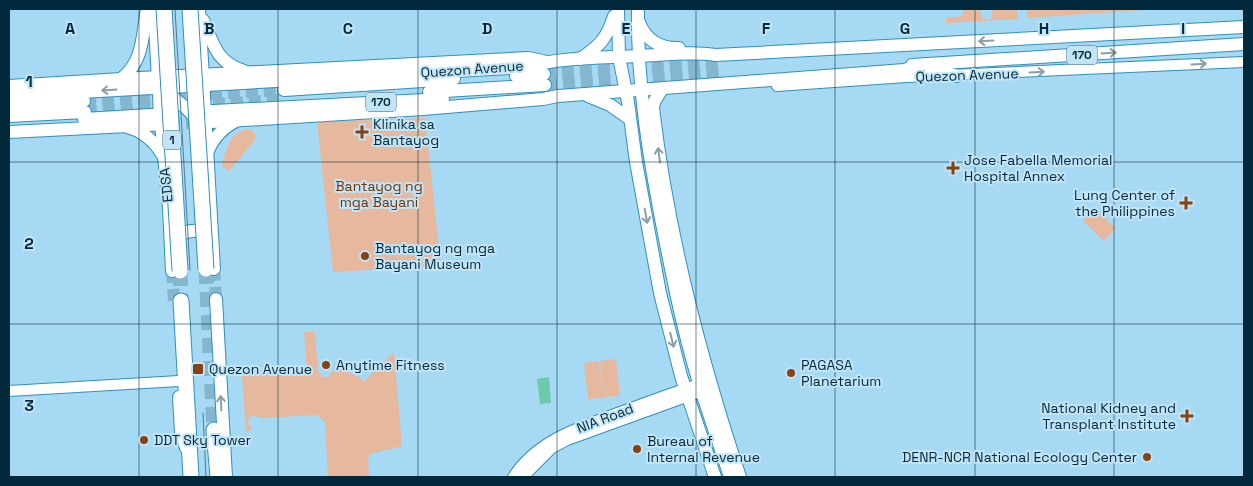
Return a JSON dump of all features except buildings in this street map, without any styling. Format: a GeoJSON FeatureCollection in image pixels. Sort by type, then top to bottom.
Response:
{"type":"FeatureCollection","features":[{"type":"Feature","properties":{"kind":"highway","name":"EDSA"},"geometry":{"type":"LineString","coordinates":[[164,9],[176,271]]}},
{"type":"Feature","properties":{"kind":"highway","name":"1"},"geometry":{"type":"LineString","coordinates":[[196,9],[210,269]]}},
{"type":"Feature","properties":{"kind":"highway"},"geometry":{"type":"LineString","coordinates":[[177,301],[191,470]]}},
{"type":"Feature","properties":{"kind":"highway"},"geometry":{"type":"LineString","coordinates":[[214,430],[218,477]]}},
{"type":"Feature","properties":{"kind":"main road"},"geometry":{"type":"LineString","coordinates":[[122,79],[132,70],[138,59],[147,9]]}},
{"type":"Feature","properties":{"kind":"main road","name":"EDSA"},"geometry":{"type":"LineString","coordinates":[[154,9],[164,119],[163,154],[171,244],[176,271]]}},
{"type":"Feature","properties":{"kind":"main road"},"geometry":{"type":"LineString","coordinates":[[159,9],[161,82],[200,118],[204,214],[212,234],[190,230],[181,234],[171,244]]}},
{"type":"Feature","properties":{"kind":"main road"},"geometry":{"type":"LineString","coordinates":[[196,9],[221,58],[234,67],[249,73]]}},
{"type":"Feature","properties":{"kind":"main road","name":"1"},"geometry":{"type":"LineString","coordinates":[[196,9],[203,80],[200,118],[207,153],[212,234],[210,269]]}},
{"type":"Feature","properties":{"kind":"main road"},"geometry":{"type":"LineString","coordinates":[[618,9],[618,57],[626,92],[636,162],[660,293],[687,392],[715,477]]}},
{"type":"Feature","properties":{"kind":"main road"},"geometry":{"type":"LineString","coordinates":[[579,60],[598,46],[605,38],[618,9]]}},
{"type":"Feature","properties":{"kind":"main road"},"geometry":{"type":"LineString","coordinates":[[638,10],[643,32],[656,44],[670,48],[716,46]]}},
{"type":"Feature","properties":{"kind":"main road"},"geometry":{"type":"LineString","coordinates":[[638,10],[638,56],[650,160],[675,289],[706,386],[740,477]]}},
{"type":"Feature","properties":{"kind":"main road","name":"Quezon Avenue"},"geometry":{"type":"LineString","coordinates":[[284,95],[545,73],[579,60],[618,57],[702,52],[716,55],[1244,27]]}},
{"type":"Feature","properties":{"kind":"main road","name":"Quezon Avenue"},"geometry":{"type":"LineString","coordinates":[[702,52],[716,46],[899,38],[939,44]]}},
{"type":"Feature","properties":{"kind":"main road","name":"Quezon Avenue"},"geometry":{"type":"LineString","coordinates":[[939,44],[899,53],[722,68],[920,65],[1244,44]]}},
{"type":"Feature","properties":{"kind":"main road","name":"Quezon Avenue"},"geometry":{"type":"LineString","coordinates":[[203,80],[249,73],[528,58],[545,73]]}},
{"type":"Feature","properties":{"kind":"main road"},"geometry":{"type":"LineString","coordinates":[[913,78],[920,65],[957,76]]}},
{"type":"Feature","properties":{"kind":"main road","name":"Quezon Avenue"},"geometry":{"type":"LineString","coordinates":[[200,118],[238,120],[423,109],[543,99],[558,96],[691,87],[725,82],[904,70],[920,65]]}},
{"type":"Feature","properties":{"kind":"main road","name":"Quezon Avenue"},"geometry":{"type":"LineString","coordinates":[[9,96],[203,80],[527,67],[545,73]]}},
{"type":"Feature","properties":{"kind":"main road","name":"Quezon Avenue"},"geometry":{"type":"LineString","coordinates":[[9,86],[122,79],[161,82]]}},
{"type":"Feature","properties":{"kind":"main road"},"geometry":{"type":"LineString","coordinates":[[662,89],[654,102],[653,108],[666,198],[706,386],[730,477]]}},
{"type":"Feature","properties":{"kind":"main road","name":"Quezon Avenue"},"geometry":{"type":"LineString","coordinates":[[200,118],[542,94],[558,96]]}},
{"type":"Feature","properties":{"kind":"main road"},"geometry":{"type":"LineString","coordinates":[[580,95],[610,105],[630,119]]}},
{"type":"Feature","properties":{"kind":"main road"},"geometry":{"type":"LineString","coordinates":[[9,105],[84,107],[9,116]]}},
{"type":"Feature","properties":{"kind":"main road"},"geometry":{"type":"LineString","coordinates":[[9,124],[164,119]]}},
{"type":"Feature","properties":{"kind":"main road"},"geometry":{"type":"LineString","coordinates":[[9,132],[120,126],[164,119]]}},
{"type":"Feature","properties":{"kind":"main road"},"geometry":{"type":"LineString","coordinates":[[207,153],[221,131],[238,120]]}},
{"type":"Feature","properties":{"kind":"main road"},"geometry":{"type":"LineString","coordinates":[[120,126],[131,128],[145,135],[154,142],[163,154]]}},
{"type":"Feature","properties":{"kind":"main road"},"geometry":{"type":"LineString","coordinates":[[216,299],[226,477]]}},
{"type":"Feature","properties":{"kind":"main road"},"geometry":{"type":"LineString","coordinates":[[177,301],[181,432],[191,470]]}},
{"type":"Feature","properties":{"kind":"street","name":"Quezon Avenue"},"geometry":{"type":"LineString","coordinates":[[691,87],[727,88],[1244,62]]}},
{"type":"Feature","properties":{"kind":"street"},"geometry":{"type":"LineString","coordinates":[[9,391],[178,381]]}},
{"type":"Feature","properties":{"kind":"street","name":"NIA Road"},"geometry":{"type":"LineString","coordinates":[[513,477],[534,453],[567,432],[706,386]]}},
{"type":"Feature","properties":{"kind":"street","name":"NIA Road"},"geometry":{"type":"LineString","coordinates":[[523,477],[552,448],[567,440],[687,392]]}},
{"type":"Feature","properties":{"kind":"green space"},"geometry":{"type":"Polygon","coordinates":[[[964,9],[980,9],[982,18],[990,20],[993,11],[989,9],[1017,9],[1018,19],[946,23],[946,18],[962,16],[964,9]]]}},
{"type":"Feature","properties":{"kind":"green space"},"geometry":{"type":"Polygon","coordinates":[[[1028,9],[1160,9],[1026,18],[1028,9]]]}},
{"type":"Feature","properties":{"kind":"green space","name":"Bantayog ng mga Bayani"},"geometry":{"type":"Polygon","coordinates":[[[425,118],[441,266],[333,272],[317,122],[425,118]]]}},
{"type":"Feature","properties":{"kind":"green space"},"geometry":{"type":"Polygon","coordinates":[[[248,129],[253,131],[256,136],[254,141],[229,171],[223,167],[222,163],[228,146],[233,137],[248,129]]]}},
{"type":"Feature","properties":{"kind":"green space"},"geometry":{"type":"Polygon","coordinates":[[[1094,209],[1116,228],[1104,241],[1083,221],[1094,209]]]}},
{"type":"Feature","properties":{"kind":"green space"},"geometry":{"type":"Polygon","coordinates":[[[304,332],[315,332],[318,371],[323,377],[328,377],[332,371],[341,371],[349,372],[364,381],[394,352],[402,446],[370,454],[368,459],[369,477],[328,477],[325,422],[317,415],[260,418],[254,415],[250,417],[248,422],[252,430],[246,431],[242,376],[307,371],[304,332]]]}},
{"type":"Feature","properties":{"kind":"green space"},"geometry":{"type":"Polygon","coordinates":[[[616,359],[620,396],[604,397],[600,361],[616,359]]]}},
{"type":"Feature","properties":{"kind":"green space"},"geometry":{"type":"Polygon","coordinates":[[[599,361],[604,398],[588,399],[584,363],[599,361]]]}},
{"type":"Feature","properties":{"kind":"shaded area"},"geometry":{"type":"Polygon","coordinates":[[[549,377],[551,403],[540,404],[537,379],[549,377]]]}},
{"type":"Feature","properties":{"kind":"tunnel"},"geometry":{"type":"LineString","coordinates":[[544,74],[721,63]]}},
{"type":"Feature","properties":{"kind":"tunnel"},"geometry":{"type":"LineString","coordinates":[[545,85],[722,74]]}},
{"type":"Feature","properties":{"kind":"tunnel"},"geometry":{"type":"LineString","coordinates":[[84,101],[284,90]]}},
{"type":"Feature","properties":{"kind":"tunnel"},"geometry":{"type":"LineString","coordinates":[[195,105],[284,100]]}},
{"type":"Feature","properties":{"kind":"tunnel"},"geometry":{"type":"LineString","coordinates":[[85,112],[170,107]]}},
{"type":"Feature","properties":{"kind":"tunnel"},"geometry":{"type":"LineString","coordinates":[[168,124],[195,123]]}},
{"type":"Feature","properties":{"kind":"tunnel"},"geometry":{"type":"LineString","coordinates":[[206,269],[214,430]]}},
{"type":"Feature","properties":{"kind":"tunnel"},"geometry":{"type":"LineString","coordinates":[[214,269],[216,299]]}},
{"type":"Feature","properties":{"kind":"tunnel"},"geometry":{"type":"LineString","coordinates":[[172,271],[174,301]]}},
{"type":"Feature","properties":{"kind":"tunnel"},"geometry":{"type":"LineString","coordinates":[[180,271],[181,301]]}},
{"type":"Feature","properties":{"kind":"tram line"},"geometry":{"type":"LineString","coordinates":[[175,9],[190,270]]}},
{"type":"Feature","properties":{"kind":"tram line"},"geometry":{"type":"LineString","coordinates":[[203,413],[206,477]]}},
{"type":"Feature","properties":{"kind":"place","name":"Klinika sa Bantayog"},"geometry":{"type":"Point","coordinates":[362,132]}},
{"type":"Feature","properties":{"kind":"place","name":"Jose Fabella Memorial Hospital Annex"},"geometry":{"type":"Point","coordinates":[953,168]}},
{"type":"Feature","properties":{"kind":"place","name":"Lung Center of the Philippines"},"geometry":{"type":"Point","coordinates":[1186,203]}},
{"type":"Feature","properties":{"kind":"place","name":"Bantayog ng mga Bayani Museum"},"geometry":{"type":"Point","coordinates":[365,256]}},
{"type":"Feature","properties":{"kind":"place","name":"Anytime Fitness"},"geometry":{"type":"Point","coordinates":[326,365]}},
{"type":"Feature","properties":{"kind":"place","name":"Quezon Avenue"},"geometry":{"type":"Point","coordinates":[198,369]}},
{"type":"Feature","properties":{"kind":"place","name":"PAGASA Planetarium"},"geometry":{"type":"Point","coordinates":[791,373]}},
{"type":"Feature","properties":{"kind":"place","name":"National Kidney and Transplant Institute"},"geometry":{"type":"Point","coordinates":[1187,416]}},
{"type":"Feature","properties":{"kind":"place","name":"DDT Sky Tower"},"geometry":{"type":"Point","coordinates":[144,440]}},
{"type":"Feature","properties":{"kind":"place","name":"Bureau of Internal Revenue"},"geometry":{"type":"Point","coordinates":[637,449]}},
{"type":"Feature","properties":{"kind":"place","name":"DENR-NCR National Ecology Center"},"geometry":{"type":"Point","coordinates":[1147,457]}}]}
